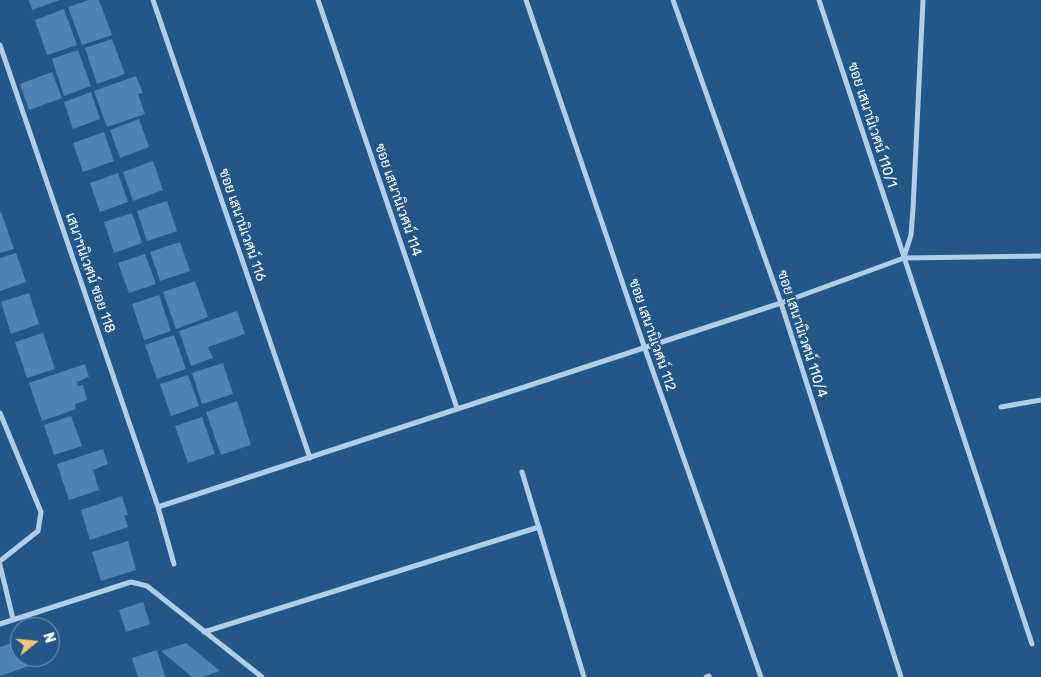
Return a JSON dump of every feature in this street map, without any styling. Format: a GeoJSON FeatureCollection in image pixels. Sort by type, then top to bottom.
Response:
{"type":"FeatureCollection","features":[{"type":"Feature","properties":{"kind":"street","name":"ซอย เสนานิเวศน์ 116"},"geometry":{"type":"LineString","coordinates":[[154,0],[310,458]]}},
{"type":"Feature","properties":{"kind":"street","name":"ซอย เสนานิเวศน์ 114"},"geometry":{"type":"LineString","coordinates":[[318,0],[457,408]]}},
{"type":"Feature","properties":{"kind":"street","name":"ซอย เสนานิเวศน์ 112"},"geometry":{"type":"LineString","coordinates":[[526,0],[644,346],[761,677]]}},
{"type":"Feature","properties":{"kind":"street","name":"ซอย เสนานิเวศน์ 110/4"},"geometry":{"type":"LineString","coordinates":[[672,0],[780,303],[901,677]]}},
{"type":"Feature","properties":{"kind":"street","name":"ซอย เสนานิเวศน์ 110/1"},"geometry":{"type":"LineString","coordinates":[[819,0],[1032,644]]}},
{"type":"Feature","properties":{"kind":"street"},"geometry":{"type":"LineString","coordinates":[[904,258],[911,235],[923,0]]}},
{"type":"Feature","properties":{"kind":"street","name":"เสนาฯนิเวศน์ ซอย 118"},"geometry":{"type":"LineString","coordinates":[[0,46],[158,507],[174,564]]}},
{"type":"Feature","properties":{"kind":"street"},"geometry":{"type":"LineString","coordinates":[[158,507],[644,346],[780,303],[904,258],[1041,256]]}},
{"type":"Feature","properties":{"kind":"street"},"geometry":{"type":"LineString","coordinates":[[1001,407],[1041,400]]}},
{"type":"Feature","properties":{"kind":"street"},"geometry":{"type":"LineString","coordinates":[[0,413],[41,512],[38,530],[0,561]]}},
{"type":"Feature","properties":{"kind":"street"},"geometry":{"type":"LineString","coordinates":[[522,472],[584,677]]}},
{"type":"Feature","properties":{"kind":"street"},"geometry":{"type":"LineString","coordinates":[[204,632],[539,527]]}},
{"type":"Feature","properties":{"kind":"street"},"geometry":{"type":"LineString","coordinates":[[0,565],[13,617]]}},
{"type":"Feature","properties":{"kind":"street"},"geometry":{"type":"LineString","coordinates":[[19,617],[131,582],[147,586],[262,677]]}},
{"type":"Feature","properties":{"kind":"building"},"geometry":{"type":"Polygon","coordinates":[[[29,0],[60,0],[32,10],[29,0]]]}},
{"type":"Feature","properties":{"kind":"building"},"geometry":{"type":"Polygon","coordinates":[[[89,0],[99,0],[112,35],[82,45],[68,7],[89,0]]]}},
{"type":"Feature","properties":{"kind":"building"},"geometry":{"type":"Polygon","coordinates":[[[64,9],[77,45],[47,55],[35,20],[64,9]]]}},
{"type":"Feature","properties":{"kind":"building"},"geometry":{"type":"Polygon","coordinates":[[[112,39],[125,74],[97,84],[85,48],[112,39]]]}},
{"type":"Feature","properties":{"kind":"building"},"geometry":{"type":"Polygon","coordinates":[[[78,50],[91,86],[64,96],[52,59],[78,50]]]}},
{"type":"Feature","properties":{"kind":"building"},"geometry":{"type":"Polygon","coordinates":[[[52,72],[62,98],[29,110],[20,84],[52,72]]]}},
{"type":"Feature","properties":{"kind":"building"},"geometry":{"type":"Polygon","coordinates":[[[136,76],[143,93],[138,94],[145,114],[107,127],[94,91],[136,76]]]}},
{"type":"Feature","properties":{"kind":"building"},"geometry":{"type":"Polygon","coordinates":[[[91,92],[100,119],[73,129],[64,102],[91,92]]]}},
{"type":"Feature","properties":{"kind":"building"},"geometry":{"type":"Polygon","coordinates":[[[139,119],[149,147],[120,158],[110,130],[139,119]]]}},
{"type":"Feature","properties":{"kind":"building"},"geometry":{"type":"Polygon","coordinates":[[[104,132],[114,161],[83,172],[73,143],[104,132]]]}},
{"type":"Feature","properties":{"kind":"building"},"geometry":{"type":"Polygon","coordinates":[[[153,161],[163,190],[133,201],[123,172],[153,161]]]}},
{"type":"Feature","properties":{"kind":"building"},"geometry":{"type":"Polygon","coordinates":[[[118,173],[128,202],[100,212],[90,183],[118,173]]]}},
{"type":"Feature","properties":{"kind":"building"},"geometry":{"type":"Polygon","coordinates":[[[167,201],[177,231],[147,241],[137,211],[167,201]]]}},
{"type":"Feature","properties":{"kind":"building"},"geometry":{"type":"Polygon","coordinates":[[[0,212],[14,249],[0,253],[0,212]]]}},
{"type":"Feature","properties":{"kind":"building"},"geometry":{"type":"Polygon","coordinates":[[[132,213],[142,243],[114,253],[104,222],[132,213]]]}},
{"type":"Feature","properties":{"kind":"building"},"geometry":{"type":"Polygon","coordinates":[[[180,242],[190,271],[160,281],[150,252],[180,242]]]}},
{"type":"Feature","properties":{"kind":"building"},"geometry":{"type":"Polygon","coordinates":[[[16,253],[26,282],[0,291],[0,258],[16,253]]]}},
{"type":"Feature","properties":{"kind":"building"},"geometry":{"type":"Polygon","coordinates":[[[145,254],[156,284],[129,293],[118,263],[145,254]]]}},
{"type":"Feature","properties":{"kind":"building"},"geometry":{"type":"Polygon","coordinates":[[[195,281],[208,317],[176,329],[163,292],[195,281]]]}},
{"type":"Feature","properties":{"kind":"building"},"geometry":{"type":"Polygon","coordinates":[[[29,293],[39,324],[11,334],[1,302],[29,293]]]}},
{"type":"Feature","properties":{"kind":"building"},"geometry":{"type":"Polygon","coordinates":[[[159,295],[171,331],[144,340],[132,304],[159,295]]]}},
{"type":"Feature","properties":{"kind":"building"},"geometry":{"type":"Polygon","coordinates":[[[237,311],[245,334],[208,347],[213,358],[191,366],[179,331],[237,311]]]}},
{"type":"Feature","properties":{"kind":"building"},"geometry":{"type":"Polygon","coordinates":[[[43,333],[55,369],[27,378],[15,342],[43,333]]]}},
{"type":"Feature","properties":{"kind":"building"},"geometry":{"type":"Polygon","coordinates":[[[174,335],[186,369],[157,379],[145,345],[174,335]]]}},
{"type":"Feature","properties":{"kind":"building"},"geometry":{"type":"Polygon","coordinates":[[[223,363],[233,394],[202,404],[192,373],[223,363]]]}},
{"type":"Feature","properties":{"kind":"building"},"geometry":{"type":"Polygon","coordinates":[[[85,364],[89,377],[77,382],[78,386],[83,385],[87,400],[75,404],[76,409],[42,421],[29,383],[85,364]]]}},
{"type":"Feature","properties":{"kind":"building"},"geometry":{"type":"Polygon","coordinates":[[[188,375],[199,406],[171,416],[160,384],[188,375]]]}},
{"type":"Feature","properties":{"kind":"building"},"geometry":{"type":"Polygon","coordinates":[[[237,401],[251,445],[221,455],[206,412],[237,401]]]}},
{"type":"Feature","properties":{"kind":"building"},"geometry":{"type":"Polygon","coordinates":[[[71,416],[82,446],[54,455],[44,425],[71,416]]]}},
{"type":"Feature","properties":{"kind":"building"},"geometry":{"type":"Polygon","coordinates":[[[202,417],[215,454],[188,463],[175,426],[202,417]]]}},
{"type":"Feature","properties":{"kind":"building"},"geometry":{"type":"Polygon","coordinates":[[[103,449],[108,464],[93,470],[99,490],[69,500],[57,464],[103,449]]]}},
{"type":"Feature","properties":{"kind":"building"},"geometry":{"type":"Polygon","coordinates":[[[122,496],[128,515],[124,516],[128,527],[90,540],[81,510],[122,496]]]}},
{"type":"Feature","properties":{"kind":"building"},"geometry":{"type":"Polygon","coordinates":[[[128,541],[136,570],[101,581],[92,552],[128,541]]]}},
{"type":"Feature","properties":{"kind":"building"},"geometry":{"type":"Polygon","coordinates":[[[143,602],[150,624],[126,632],[119,610],[143,602]]]}},
{"type":"Feature","properties":{"kind":"building"},"geometry":{"type":"Polygon","coordinates":[[[186,643],[220,671],[202,677],[192,677],[161,651],[186,643]]]}},
{"type":"Feature","properties":{"kind":"building"},"geometry":{"type":"Polygon","coordinates":[[[10,644],[10,667],[26,667],[0,676],[0,647],[10,644]]]}},
{"type":"Feature","properties":{"kind":"building"},"geometry":{"type":"Polygon","coordinates":[[[157,650],[165,677],[138,677],[132,658],[157,650]]]}}]}
